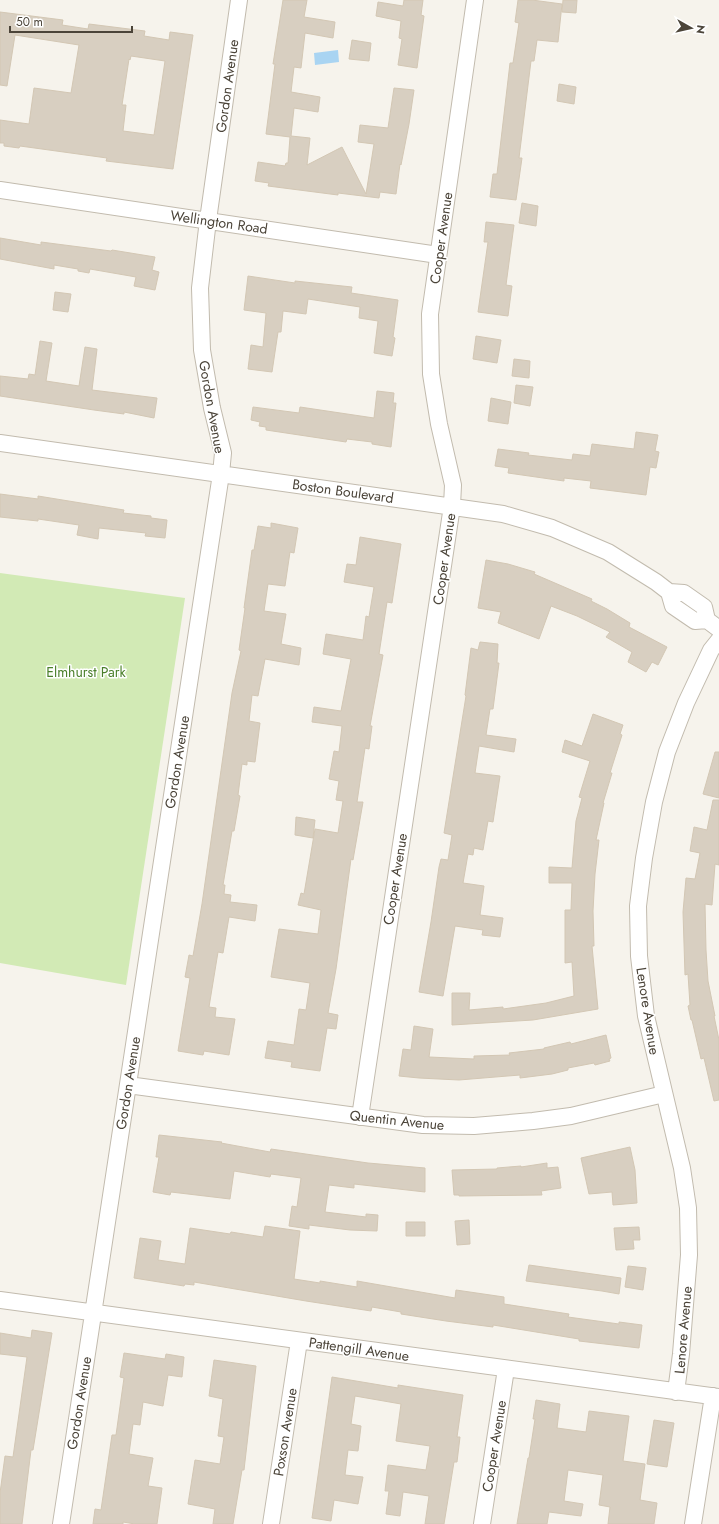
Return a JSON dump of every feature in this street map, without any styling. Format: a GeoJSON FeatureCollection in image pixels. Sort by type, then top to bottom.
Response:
{"type":"FeatureCollection","features":[{"type":"Feature","properties":{"kind":"street","name":"Gordon Avenue"},"geometry":{"type":"LineString","coordinates":[[60,1524],[221,474],[223,453],[212,408],[202,350],[200,288],[238,0]]}},
{"type":"Feature","properties":{"kind":"street","name":"Cooper Avenue"},"geometry":{"type":"LineString","coordinates":[[360,1117],[452,506],[453,485],[439,424],[431,374],[430,314],[475,0]]}},
{"type":"Feature","properties":{"kind":"street","name":"Wellington Road"},"geometry":{"type":"LineString","coordinates":[[0,190],[438,255]]}},
{"type":"Feature","properties":{"kind":"street","name":"Boston Boulevard"},"geometry":{"type":"LineString","coordinates":[[0,443],[503,514],[552,528],[608,552],[656,582],[669,592],[684,593],[704,608],[713,625]]}},
{"type":"Feature","properties":{"kind":"street","name":"Lenore Avenue"},"geometry":{"type":"LineString","coordinates":[[676,1392],[681,1354],[689,1255],[688,1216],[682,1168],[646,1016],[639,956],[639,899],[644,858],[654,802],[667,752],[686,703],[711,650],[719,640]]}},
{"type":"Feature","properties":{"kind":"street","name":"Quentin Avenue"},"geometry":{"type":"LineString","coordinates":[[128,1085],[360,1117],[430,1125],[474,1126],[571,1116],[664,1094]]}},
{"type":"Feature","properties":{"kind":"street","name":"Pattengill Avenue"},"geometry":{"type":"LineString","coordinates":[[0,1300],[716,1397]]}},
{"type":"Feature","properties":{"kind":"street","name":"Poxson Avenue"},"geometry":{"type":"LineString","coordinates":[[271,1524],[299,1341]]}},
{"type":"Feature","properties":{"kind":"street","name":"Cooper Avenue"},"geometry":{"type":"LineString","coordinates":[[482,1524],[506,1369]]}},
{"type":"Feature","properties":{"kind":"street"},"geometry":{"type":"LineString","coordinates":[[693,1524],[716,1397]]}},
{"type":"Feature","properties":{"kind":"green space","name":"Elmhurst Park"},"geometry":{"type":"Polygon","coordinates":[[[0,573],[185,598],[126,985],[0,963],[0,573]]]}},
{"type":"Feature","properties":{"kind":"water"},"geometry":{"type":"Polygon","coordinates":[[[338,50],[339,62],[315,65],[314,53],[338,50]]]}},
{"type":"Feature","properties":{"kind":"building"},"geometry":{"type":"Polygon","coordinates":[[[283,0],[307,0],[304,17],[335,22],[333,38],[305,33],[301,68],[294,67],[291,92],[320,97],[318,112],[294,108],[291,136],[310,138],[307,165],[342,147],[366,194],[374,144],[358,142],[360,125],[388,128],[394,88],[414,90],[396,194],[380,192],[379,198],[338,193],[338,195],[268,186],[269,183],[255,181],[258,162],[285,166],[286,163],[288,163],[290,137],[266,134],[275,64],[273,64],[283,0]]]}},
{"type":"Feature","properties":{"kind":"building"},"geometry":{"type":"Polygon","coordinates":[[[404,0],[423,0],[421,15],[424,16],[417,68],[398,65],[402,39],[399,38],[401,21],[376,16],[378,2],[403,6],[404,0]]]}},
{"type":"Feature","properties":{"kind":"building"},"geometry":{"type":"Polygon","coordinates":[[[518,0],[532,0],[562,4],[558,42],[537,40],[534,61],[531,61],[519,158],[522,158],[516,200],[490,197],[493,174],[497,174],[510,63],[513,63],[519,23],[515,22],[518,0]]]}},
{"type":"Feature","properties":{"kind":"building"},"geometry":{"type":"Polygon","coordinates":[[[563,0],[577,0],[576,13],[562,12],[563,0]]]}},
{"type":"Feature","properties":{"kind":"building"},"geometry":{"type":"Polygon","coordinates":[[[0,12],[63,20],[62,25],[88,29],[89,24],[145,31],[144,36],[169,40],[170,32],[193,35],[173,169],[106,161],[107,158],[20,146],[19,148],[4,146],[4,143],[0,143],[0,120],[29,124],[34,88],[71,93],[79,45],[15,35],[7,86],[0,85],[0,12]],[[131,56],[130,60],[129,59],[122,105],[126,105],[123,131],[154,135],[165,61],[131,56]]]}},
{"type":"Feature","properties":{"kind":"building"},"geometry":{"type":"Polygon","coordinates":[[[352,40],[371,43],[369,61],[349,59],[352,40]]]}},
{"type":"Feature","properties":{"kind":"building"},"geometry":{"type":"Polygon","coordinates":[[[559,84],[576,87],[574,104],[557,101],[559,84]]]}},
{"type":"Feature","properties":{"kind":"building"},"geometry":{"type":"Polygon","coordinates":[[[522,203],[538,206],[536,226],[519,223],[522,203]]]}},
{"type":"Feature","properties":{"kind":"building"},"geometry":{"type":"Polygon","coordinates":[[[486,222],[514,225],[506,285],[512,286],[508,316],[478,312],[488,242],[484,242],[486,222]]]}},
{"type":"Feature","properties":{"kind":"building"},"geometry":{"type":"Polygon","coordinates":[[[0,238],[41,245],[41,242],[112,250],[155,257],[152,270],[159,272],[155,290],[134,286],[136,277],[90,269],[89,273],[78,271],[78,269],[54,265],[54,269],[0,259],[0,238]]]}},
{"type":"Feature","properties":{"kind":"building"},"geometry":{"type":"Polygon","coordinates":[[[248,276],[295,283],[295,281],[352,287],[351,293],[398,300],[392,356],[374,353],[378,321],[359,318],[360,307],[308,299],[306,314],[283,311],[281,332],[278,332],[272,372],[248,369],[251,345],[263,347],[266,313],[244,310],[248,276]]]}},
{"type":"Feature","properties":{"kind":"building"},"geometry":{"type":"Polygon","coordinates":[[[55,292],[71,294],[68,312],[53,310],[55,292]]]}},
{"type":"Feature","properties":{"kind":"building"},"geometry":{"type":"Polygon","coordinates":[[[476,336],[501,340],[497,363],[473,359],[476,336]]]}},
{"type":"Feature","properties":{"kind":"building"},"geometry":{"type":"Polygon","coordinates":[[[40,341],[52,343],[46,381],[79,386],[85,347],[97,349],[92,390],[157,398],[154,418],[124,412],[124,414],[0,396],[0,376],[28,379],[29,374],[35,375],[40,341]]]}},
{"type":"Feature","properties":{"kind":"building"},"geometry":{"type":"Polygon","coordinates":[[[514,359],[530,361],[529,378],[512,376],[514,359]]]}},
{"type":"Feature","properties":{"kind":"building"},"geometry":{"type":"Polygon","coordinates":[[[516,385],[533,387],[530,406],[514,403],[516,385]]]}},
{"type":"Feature","properties":{"kind":"building"},"geometry":{"type":"Polygon","coordinates":[[[377,391],[394,393],[393,403],[396,403],[391,447],[372,444],[372,442],[347,439],[346,442],[266,430],[266,427],[259,426],[260,422],[251,420],[253,407],[299,413],[300,407],[374,418],[377,391]]]}},
{"type":"Feature","properties":{"kind":"building"},"geometry":{"type":"Polygon","coordinates":[[[491,398],[511,402],[508,424],[488,421],[491,398]]]}},
{"type":"Feature","properties":{"kind":"building"},"geometry":{"type":"Polygon","coordinates":[[[636,432],[658,435],[655,451],[659,452],[656,468],[650,467],[646,495],[590,488],[591,481],[564,478],[564,481],[508,473],[509,468],[495,466],[498,449],[529,453],[528,455],[572,460],[573,454],[590,456],[592,444],[634,449],[636,432]]]}},
{"type":"Feature","properties":{"kind":"building"},"geometry":{"type":"Polygon","coordinates":[[[0,494],[38,499],[38,496],[124,510],[123,513],[151,516],[151,518],[167,520],[165,538],[145,536],[146,533],[99,528],[98,539],[77,535],[79,525],[38,519],[38,521],[0,517],[0,494]]]}},
{"type":"Feature","properties":{"kind":"building"},"geometry":{"type":"Polygon","coordinates":[[[271,523],[298,528],[294,553],[290,552],[285,586],[268,584],[264,611],[286,614],[281,644],[301,648],[299,665],[265,659],[258,696],[252,695],[249,721],[260,723],[255,762],[247,761],[247,765],[242,764],[238,795],[240,796],[234,831],[232,831],[223,885],[225,885],[224,894],[231,895],[230,902],[257,905],[255,921],[229,917],[223,953],[218,952],[209,1007],[216,1008],[215,1017],[235,1019],[229,1055],[204,1051],[203,1055],[178,1051],[190,978],[185,977],[189,955],[193,956],[202,904],[232,693],[241,651],[239,650],[252,550],[254,550],[258,526],[271,528],[271,523]]]}},
{"type":"Feature","properties":{"kind":"building"},"geometry":{"type":"Polygon","coordinates":[[[360,537],[401,544],[392,603],[387,602],[379,654],[383,655],[370,726],[372,726],[369,749],[365,748],[357,802],[363,802],[353,860],[351,859],[336,969],[328,1013],[338,1015],[336,1029],[327,1028],[320,1071],[291,1067],[292,1062],[265,1058],[268,1041],[294,1045],[299,1009],[306,1010],[310,983],[271,977],[279,929],[318,934],[321,910],[298,905],[301,893],[304,894],[315,829],[338,833],[343,801],[336,800],[339,781],[329,779],[334,751],[339,752],[342,726],[312,722],[314,707],[341,711],[351,659],[323,654],[326,634],[363,640],[366,616],[369,617],[374,587],[344,582],[347,564],[356,565],[360,537]]]}},
{"type":"Feature","properties":{"kind":"building"},"geometry":{"type":"Polygon","coordinates":[[[486,560],[508,564],[535,572],[534,574],[592,599],[591,601],[630,623],[629,627],[667,647],[658,665],[652,662],[646,672],[628,662],[632,652],[606,637],[610,632],[577,616],[551,606],[539,639],[498,623],[501,612],[478,608],[486,560]]]}},
{"type":"Feature","properties":{"kind":"building"},"geometry":{"type":"Polygon","coordinates":[[[480,642],[498,644],[497,663],[499,663],[493,709],[490,709],[486,735],[516,739],[514,752],[479,746],[475,773],[500,776],[493,822],[488,821],[483,850],[474,848],[473,855],[468,854],[463,883],[484,886],[480,915],[503,918],[500,937],[482,935],[483,930],[455,926],[443,996],[419,992],[439,867],[441,859],[448,860],[452,835],[444,833],[466,696],[471,648],[478,650],[480,642]]]}},
{"type":"Feature","properties":{"kind":"building"},"geometry":{"type":"Polygon","coordinates":[[[593,714],[623,725],[620,734],[622,735],[610,773],[612,773],[603,803],[596,840],[599,840],[593,911],[594,946],[592,946],[598,1009],[533,1020],[452,1025],[452,993],[470,993],[469,1010],[503,1007],[503,1009],[546,1003],[574,996],[572,962],[565,963],[565,910],[571,910],[572,883],[549,883],[549,867],[572,868],[576,821],[582,798],[579,797],[590,761],[562,752],[565,740],[582,746],[593,714]]]}},
{"type":"Feature","properties":{"kind":"building"},"geometry":{"type":"Polygon","coordinates":[[[715,752],[719,752],[719,798],[703,794],[715,752]]]}},
{"type":"Feature","properties":{"kind":"building"},"geometry":{"type":"Polygon","coordinates":[[[713,800],[719,800],[719,865],[715,864],[712,905],[705,904],[708,981],[719,1040],[719,1100],[714,1101],[704,1058],[701,1059],[688,1006],[690,1005],[688,974],[685,975],[683,912],[686,878],[695,879],[700,853],[690,851],[694,827],[707,830],[713,800]]]}},
{"type":"Feature","properties":{"kind":"building"},"geometry":{"type":"Polygon","coordinates":[[[296,817],[315,820],[313,838],[295,835],[296,817]]]}},
{"type":"Feature","properties":{"kind":"building"},"geometry":{"type":"Polygon","coordinates":[[[414,1026],[433,1029],[429,1057],[474,1059],[474,1056],[510,1055],[509,1053],[544,1049],[570,1042],[571,1044],[606,1035],[611,1058],[609,1059],[610,1061],[595,1065],[594,1063],[568,1068],[568,1070],[552,1074],[520,1078],[520,1075],[459,1080],[399,1076],[403,1049],[411,1050],[414,1026]]]}},
{"type":"Feature","properties":{"kind":"building"},"geometry":{"type":"Polygon","coordinates":[[[159,1135],[222,1142],[221,1143],[270,1152],[271,1149],[368,1163],[425,1168],[425,1192],[354,1184],[354,1188],[329,1185],[325,1212],[366,1217],[366,1214],[378,1215],[377,1231],[350,1230],[309,1225],[309,1229],[289,1226],[292,1206],[297,1207],[301,1178],[271,1174],[270,1177],[234,1171],[230,1199],[171,1192],[170,1195],[153,1192],[159,1157],[156,1157],[159,1135]]]}},
{"type":"Feature","properties":{"kind":"building"},"geometry":{"type":"Polygon","coordinates":[[[630,1147],[635,1170],[637,1203],[613,1205],[612,1192],[589,1194],[581,1158],[630,1147]]]}},
{"type":"Feature","properties":{"kind":"building"},"geometry":{"type":"Polygon","coordinates":[[[547,1163],[547,1168],[558,1167],[561,1188],[541,1191],[542,1195],[454,1195],[452,1170],[497,1169],[547,1163]]]}},
{"type":"Feature","properties":{"kind":"building"},"geometry":{"type":"Polygon","coordinates":[[[469,1220],[470,1244],[457,1245],[455,1221],[469,1220]]]}},
{"type":"Feature","properties":{"kind":"building"},"geometry":{"type":"Polygon","coordinates":[[[406,1222],[425,1222],[425,1236],[406,1236],[406,1222]]]}},
{"type":"Feature","properties":{"kind":"building"},"geometry":{"type":"Polygon","coordinates":[[[265,1226],[300,1231],[294,1279],[320,1283],[320,1281],[357,1287],[357,1281],[455,1298],[456,1290],[504,1297],[504,1304],[569,1314],[568,1317],[619,1324],[619,1322],[642,1325],[639,1348],[579,1341],[579,1339],[493,1325],[493,1327],[446,1321],[401,1314],[401,1312],[372,1307],[371,1311],[194,1282],[194,1285],[185,1284],[184,1286],[134,1278],[140,1238],[161,1241],[158,1260],[185,1264],[190,1228],[263,1237],[265,1226]]]}},
{"type":"Feature","properties":{"kind":"building"},"geometry":{"type":"Polygon","coordinates":[[[639,1227],[640,1240],[633,1240],[634,1249],[616,1250],[614,1228],[639,1227]]]}},
{"type":"Feature","properties":{"kind":"building"},"geometry":{"type":"Polygon","coordinates":[[[529,1265],[621,1278],[619,1294],[526,1281],[529,1265]]]}},
{"type":"Feature","properties":{"kind":"building"},"geometry":{"type":"Polygon","coordinates":[[[628,1266],[646,1268],[643,1290],[625,1287],[628,1266]]]}},
{"type":"Feature","properties":{"kind":"building"},"geometry":{"type":"Polygon","coordinates":[[[32,1330],[52,1333],[33,1450],[31,1450],[22,1524],[0,1524],[0,1493],[5,1456],[13,1457],[27,1357],[0,1354],[0,1333],[31,1338],[32,1330]]]}},
{"type":"Feature","properties":{"kind":"building"},"geometry":{"type":"Polygon","coordinates":[[[124,1353],[165,1359],[166,1354],[184,1357],[182,1377],[168,1375],[163,1406],[143,1402],[140,1425],[133,1424],[129,1454],[153,1458],[148,1486],[162,1488],[157,1524],[135,1524],[123,1522],[123,1524],[93,1524],[95,1509],[101,1510],[112,1435],[116,1435],[124,1378],[120,1377],[124,1353]]]}},
{"type":"Feature","properties":{"kind":"building"},"geometry":{"type":"Polygon","coordinates":[[[214,1360],[256,1366],[244,1470],[242,1470],[233,1524],[213,1524],[215,1509],[188,1504],[195,1460],[220,1464],[224,1437],[218,1436],[223,1399],[209,1396],[214,1360]]]}},
{"type":"Feature","properties":{"kind":"building"},"geometry":{"type":"Polygon","coordinates":[[[332,1377],[398,1388],[398,1385],[463,1395],[457,1437],[460,1437],[457,1462],[454,1462],[444,1524],[425,1524],[429,1496],[403,1492],[400,1516],[386,1514],[389,1491],[385,1491],[388,1465],[426,1470],[430,1446],[396,1441],[401,1404],[355,1396],[351,1424],[361,1426],[358,1451],[348,1450],[345,1475],[363,1477],[358,1504],[334,1500],[331,1521],[312,1518],[332,1377]]]}},
{"type":"Feature","properties":{"kind":"building"},"geometry":{"type":"Polygon","coordinates":[[[536,1400],[560,1404],[557,1428],[586,1432],[589,1411],[629,1416],[623,1461],[645,1464],[640,1500],[657,1503],[654,1524],[608,1524],[610,1507],[599,1505],[603,1475],[568,1470],[564,1501],[583,1504],[581,1516],[549,1512],[547,1524],[517,1524],[535,1419],[533,1419],[536,1400]]]}},
{"type":"Feature","properties":{"kind":"building"},"geometry":{"type":"Polygon","coordinates":[[[654,1420],[674,1423],[667,1467],[647,1464],[654,1420]]]}}]}
